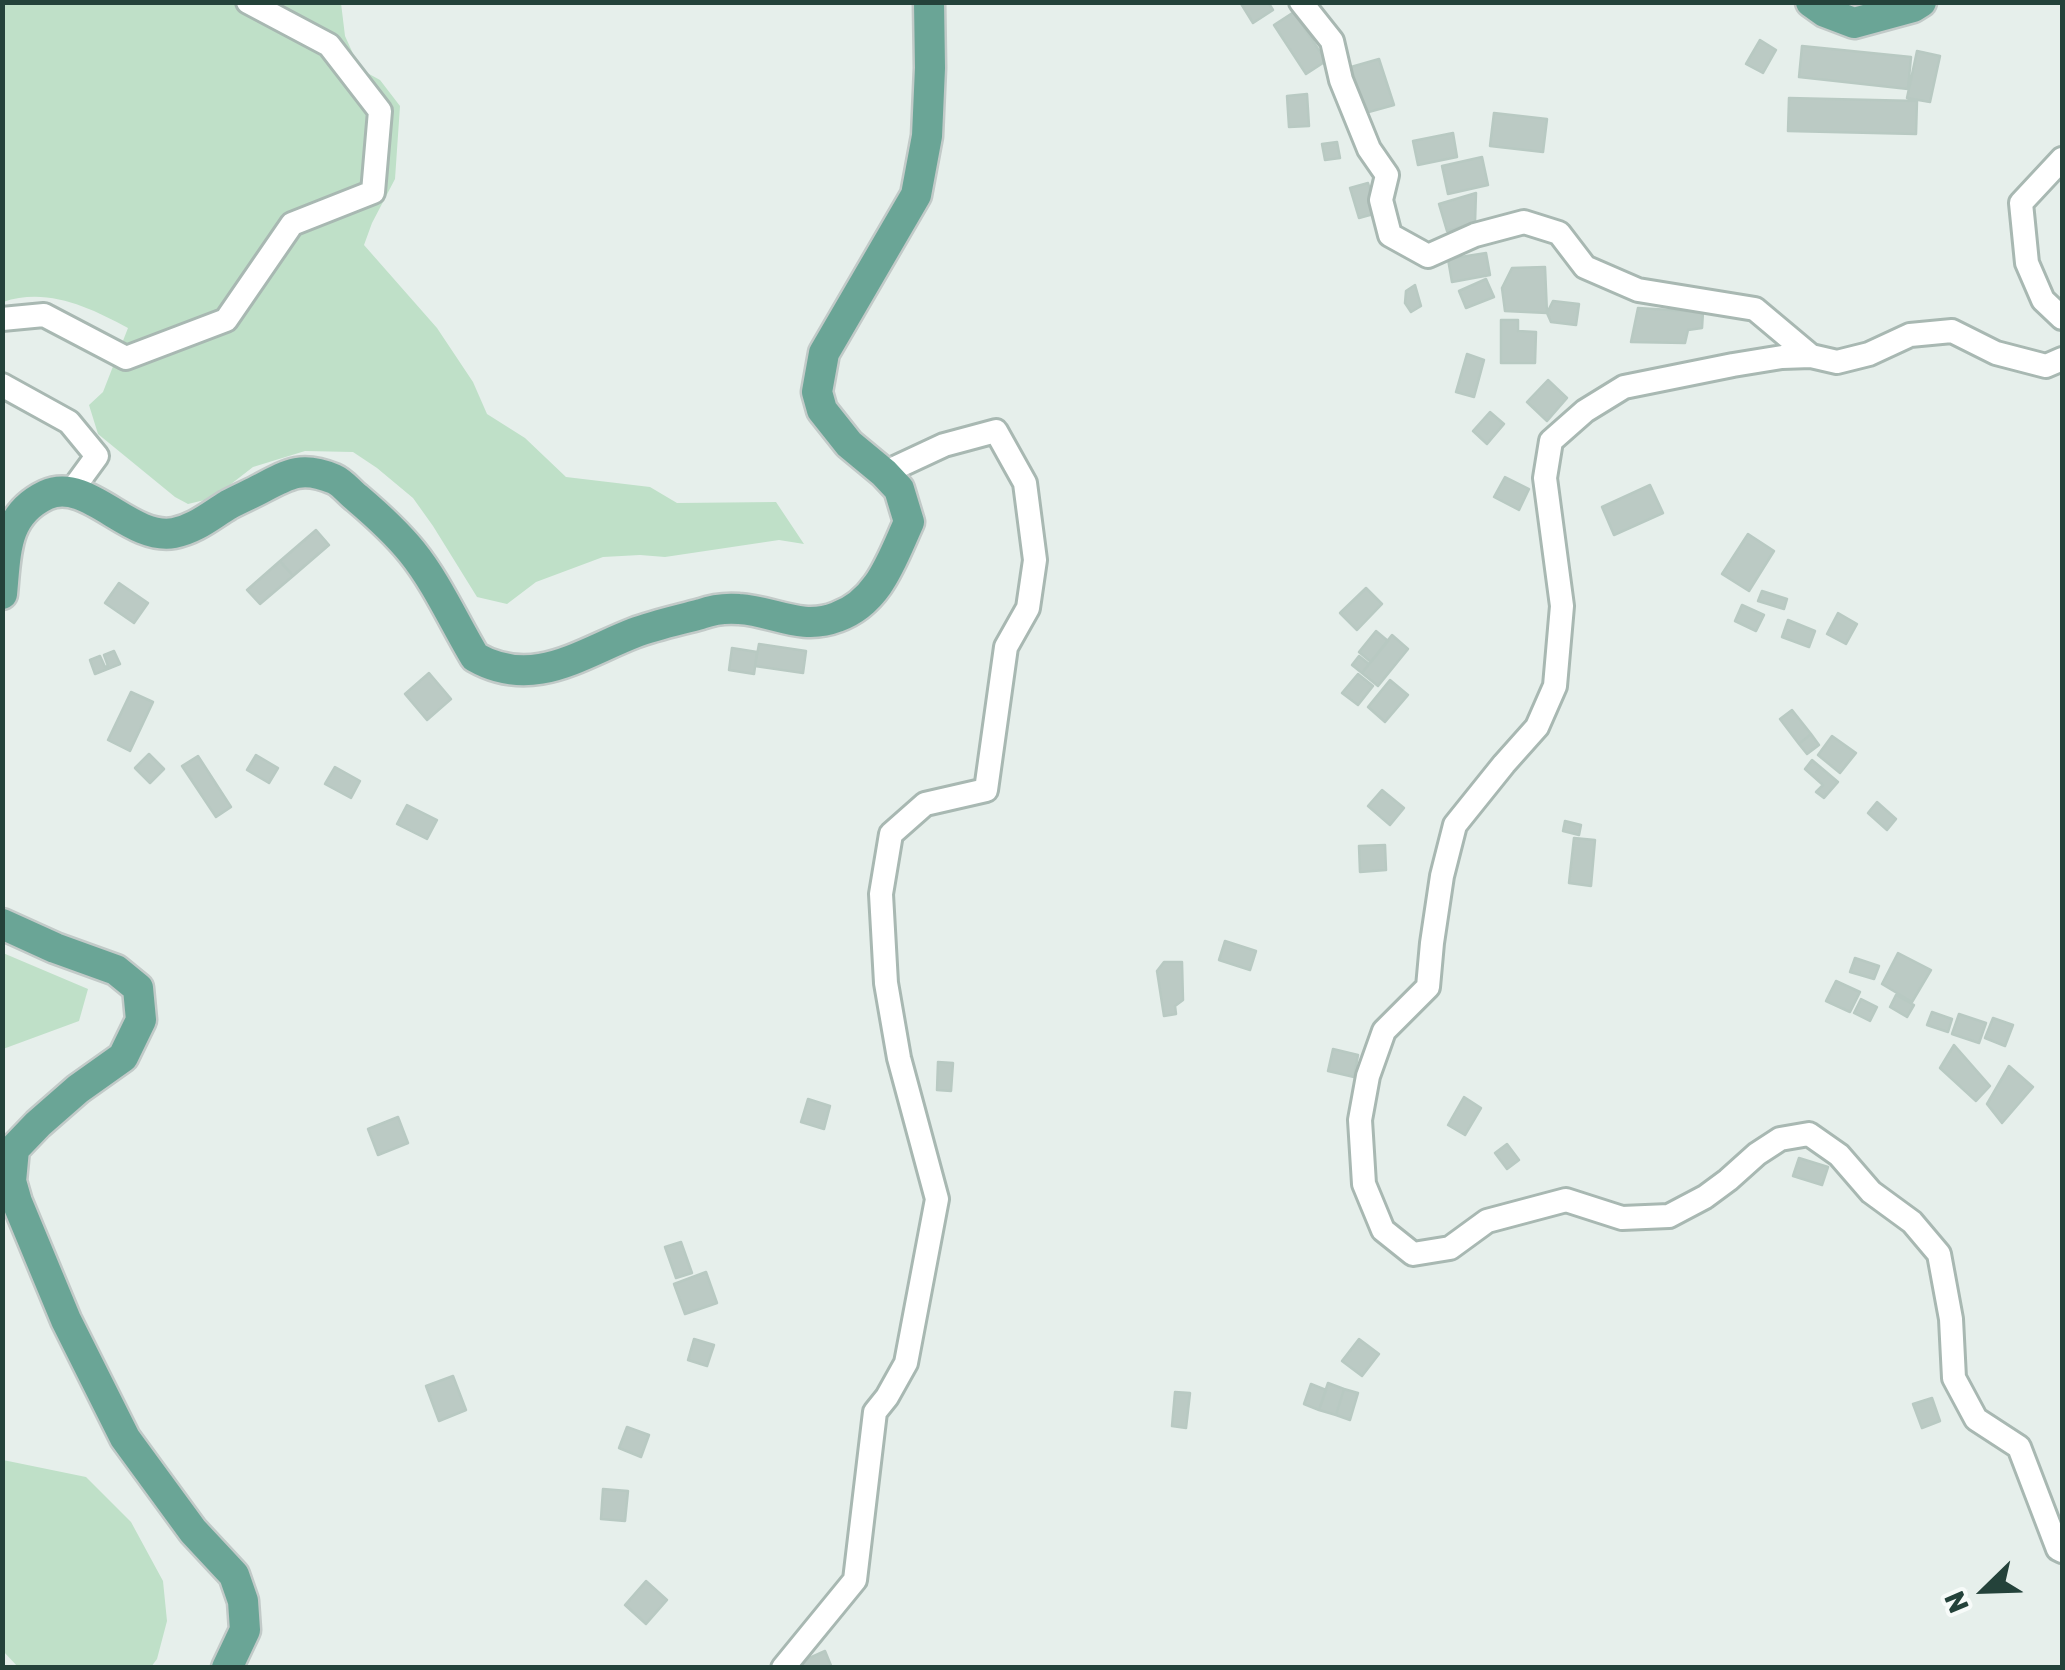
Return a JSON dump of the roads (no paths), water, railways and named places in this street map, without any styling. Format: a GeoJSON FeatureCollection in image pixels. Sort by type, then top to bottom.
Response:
{"type":"FeatureCollection","features":[{"type":"Feature","properties":{"kind":"main road"},"geometry":{"type":"LineString","coordinates":[[2,594],[10,534],[21,512],[44,496],[59,491],[88,498],[140,528],[171,534],[193,528],[229,504],[302,471],[339,481],[384,520],[414,554],[475,656],[490,666],[536,671],[565,664],[638,632],[706,612],[738,608],[804,624],[838,617],[877,589],[909,522],[899,489],[848,444],[822,410],[817,392],[824,354],[916,195],[927,136],[929,2]]}},
{"type":"Feature","properties":{"kind":"main road"},"geometry":{"type":"LineString","coordinates":[[1811,2],[1854,23],[1921,2]]}},
{"type":"Feature","properties":{"kind":"main road"},"geometry":{"type":"LineString","coordinates":[[2,924],[116,970],[138,988],[142,1020],[123,1057],[78,1088],[14,1150],[11,1181],[16,1202],[66,1320],[125,1438],[193,1531],[234,1575],[243,1601],[245,1630],[227,1668]]}},
{"type":"Feature","properties":{"kind":"street"},"geometry":{"type":"LineString","coordinates":[[1301,2],[1332,42],[1341,80],[1369,150],[1387,175],[1381,200],[1390,235],[1428,256],[1475,236],[1524,222],[1559,234],[1585,268],[1638,290],[1755,309],[1811,356]]}},
{"type":"Feature","properties":{"kind":"street"},"geometry":{"type":"LineString","coordinates":[[2,319],[44,315],[126,358],[226,320],[292,224],[372,192],[380,112],[329,46],[247,3]]}},
{"type":"Feature","properties":{"kind":"street"},"geometry":{"type":"LineString","coordinates":[[2062,159],[2020,203],[2028,262],[2043,300],[2062,318]]}},
{"type":"Feature","properties":{"kind":"street"},"geometry":{"type":"LineString","coordinates":[[2062,359],[2046,366],[1996,354],[1952,331],[1910,335],[1869,354],[1836,362],[1811,356],[1782,357],[1624,387],[1585,410],[1551,440],[1545,478],[1562,606],[1554,686],[1537,727],[1455,825],[1442,876],[1428,987],[1384,1032],[1368,1076],[1360,1120],[1364,1184],[1384,1230],[1413,1254],[1450,1248],[1487,1221],[1566,1200],[1622,1218],[1669,1216],[1705,1197],[1780,1138],[1809,1134],[1839,1155],[1872,1192],[1912,1222],[1939,1254],[1951,1319],[1954,1378],[1976,1420],[2019,1447],[2062,1551]]}},
{"type":"Feature","properties":{"kind":"street"},"geometry":{"type":"LineString","coordinates":[[2,385],[69,422],[97,456],[70,493]]}},
{"type":"Feature","properties":{"kind":"street"},"geometry":{"type":"LineString","coordinates":[[783,1668],[855,1580],[874,1412],[906,1363],[936,1199],[899,1058],[886,984],[881,894],[891,834],[924,804],[986,790],[1006,647],[1028,608],[1035,560],[1025,483],[996,431],[944,445],[884,472]]}}]}
